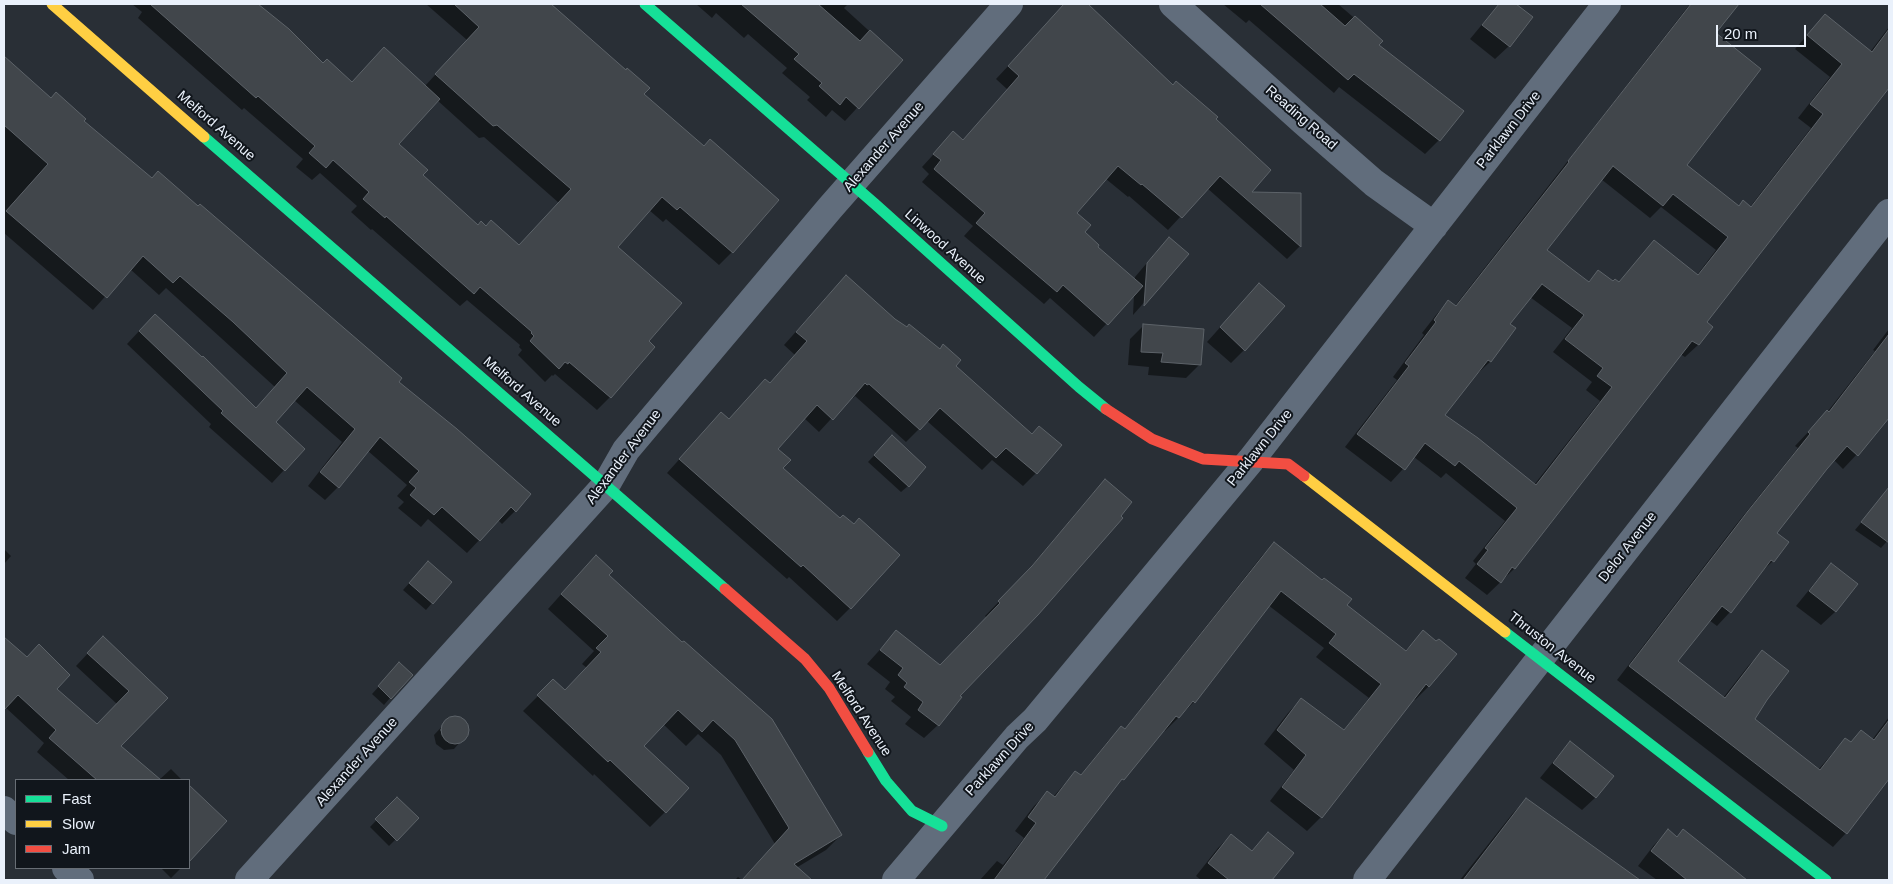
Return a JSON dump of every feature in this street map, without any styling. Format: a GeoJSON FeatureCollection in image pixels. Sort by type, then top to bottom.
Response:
{"type":"FeatureCollection","features":[{"type":"Feature","properties":{"kind":"street","name":"Melford Avenue"},"geometry":{"type":"LineString","coordinates":[[52,4],[805,659],[829,688],[886,781],[912,811],[942,826]]}},
{"type":"Feature","properties":{"kind":"street","name":"Linwood Avenue"},"geometry":{"type":"LineString","coordinates":[[645,4],[852,184],[1072,381],[1116,416],[1152,439],[1203,459],[1251,460]]}},
{"type":"Feature","properties":{"kind":"street","name":"Alexander Avenue"},"geometry":{"type":"LineString","coordinates":[[249,880],[606,485],[626,450],[852,184],[1009,4]]}},
{"type":"Feature","properties":{"kind":"street","name":"Reading Road"},"geometry":{"type":"LineString","coordinates":[[1173,4],[1374,182],[1434,226]]}},
{"type":"Feature","properties":{"kind":"street","name":"Parklawn Drive"},"geometry":{"type":"LineString","coordinates":[[896,880],[1017,737],[1035,720],[1251,460],[1607,4]]}},
{"type":"Feature","properties":{"kind":"street","name":"Delor Avenue"},"geometry":{"type":"LineString","coordinates":[[1367,880],[1889,213]]}},
{"type":"Feature","properties":{"kind":"street","name":"Thruston Avenue"},"geometry":{"type":"LineString","coordinates":[[1251,460],[1288,464],[1826,880]]}},
{"type":"Feature","properties":{"kind":"street"},"geometry":{"type":"LineString","coordinates":[[4,810],[15,820]]}},
{"type":"Feature","properties":{"kind":"street"},"geometry":{"type":"LineString","coordinates":[[67,869],[80,880]]}},
{"type":"Feature","properties":{"kind":"building"},"geometry":{"type":"Polygon","coordinates":[[[150,4],[258,4],[289,29],[323,63],[327,59],[352,82],[384,47],[440,99],[399,144],[428,170],[423,175],[478,225],[481,221],[486,226],[491,220],[519,245],[571,189],[497,125],[493,126],[435,74],[479,27],[454,4],[551,4],[626,70],[627,68],[650,88],[644,94],[704,146],[710,139],[779,200],[733,253],[680,207],[677,210],[662,197],[618,247],[682,303],[649,341],[655,347],[611,398],[569,362],[568,364],[565,362],[559,369],[530,341],[534,336],[532,332],[480,287],[474,294],[386,216],[385,218],[363,199],[369,192],[333,160],[326,168],[309,153],[315,146],[258,96],[256,98],[150,4]]]}},
{"type":"Feature","properties":{"kind":"building"},"geometry":{"type":"Polygon","coordinates":[[[741,4],[818,4],[860,41],[870,30],[903,60],[859,109],[846,97],[840,105],[819,86],[822,83],[794,59],[799,54],[741,4]]]}},
{"type":"Feature","properties":{"kind":"building"},"geometry":{"type":"Polygon","coordinates":[[[1064,4],[1088,4],[1173,85],[1176,81],[1218,117],[1216,119],[1271,170],[1252,192],[1301,193],[1301,247],[1220,176],[1182,218],[1118,166],[1077,213],[1091,225],[1085,232],[1099,245],[1098,247],[1143,286],[1108,325],[1063,285],[1057,292],[976,223],[985,213],[934,169],[941,160],[933,154],[953,131],[963,140],[1019,76],[1008,66],[1064,4]]]}},
{"type":"Feature","properties":{"kind":"building"},"geometry":{"type":"Polygon","coordinates":[[[1260,4],[1320,4],[1345,26],[1355,16],[1383,41],[1379,45],[1464,111],[1440,141],[1354,74],[1348,80],[1260,4]]]}},
{"type":"Feature","properties":{"kind":"building"},"geometry":{"type":"Polygon","coordinates":[[[1499,4],[1516,4],[1533,17],[1510,47],[1482,25],[1499,4]]]}},
{"type":"Feature","properties":{"kind":"building"},"geometry":{"type":"Polygon","coordinates":[[[1691,4],[1739,4],[1716,33],[1761,69],[1687,165],[1739,206],[1743,200],[1751,207],[1823,114],[1810,104],[1842,64],[1807,35],[1825,14],[1872,52],[1889,29],[1889,88],[1707,322],[1713,327],[1699,345],[1692,341],[1515,569],[1512,567],[1501,583],[1477,564],[1488,550],[1485,548],[1517,508],[1459,461],[1455,466],[1425,443],[1405,470],[1357,434],[1409,366],[1405,363],[1436,322],[1434,320],[1448,300],[1456,306],[1691,4]],[[1613,166],[1547,250],[1589,282],[1598,270],[1613,281],[1615,279],[1619,282],[1654,240],[1698,275],[1728,237],[1673,194],[1663,206],[1613,166]],[[1542,284],[1510,324],[1516,328],[1491,362],[1488,360],[1445,415],[1478,438],[1536,485],[1612,387],[1597,376],[1603,368],[1565,339],[1584,315],[1542,284]]]}},
{"type":"Feature","properties":{"kind":"building"},"geometry":{"type":"Polygon","coordinates":[[[4,56],[51,98],[56,92],[86,119],[84,121],[152,178],[158,171],[198,206],[200,204],[402,378],[399,382],[457,429],[531,494],[516,512],[511,507],[480,541],[442,507],[434,515],[410,495],[416,488],[409,482],[419,471],[380,437],[339,488],[320,472],[355,429],[307,387],[276,422],[305,449],[285,471],[221,413],[223,411],[139,331],[155,314],[203,356],[256,408],[287,373],[233,322],[180,276],[173,283],[143,256],[107,298],[6,211],[48,164],[4,125],[4,56]]]}},
{"type":"Feature","properties":{"kind":"building"},"geometry":{"type":"Polygon","coordinates":[[[1169,237],[1189,254],[1144,306],[1147,263],[1169,237]]]}},
{"type":"Feature","properties":{"kind":"building"},"geometry":{"type":"Polygon","coordinates":[[[846,275],[895,319],[907,327],[909,324],[940,349],[943,344],[961,360],[956,366],[1032,434],[1039,426],[1062,445],[1037,474],[1006,448],[996,458],[940,408],[920,430],[869,384],[865,383],[833,420],[817,405],[778,449],[791,460],[783,468],[840,518],[843,515],[854,524],[859,518],[900,555],[851,609],[803,565],[801,567],[679,459],[721,412],[729,419],[765,379],[770,383],[807,341],[796,332],[846,275]]]}},
{"type":"Feature","properties":{"kind":"building"},"geometry":{"type":"Polygon","coordinates":[[[1259,283],[1285,306],[1245,351],[1220,327],[1259,283]]]}},
{"type":"Feature","properties":{"kind":"building"},"geometry":{"type":"Polygon","coordinates":[[[1143,324],[1204,329],[1201,365],[1161,362],[1163,353],[1141,352],[1143,324]]]}},
{"type":"Feature","properties":{"kind":"building"},"geometry":{"type":"Polygon","coordinates":[[[1889,334],[1889,418],[1858,456],[1847,446],[1827,469],[1777,533],[1789,542],[1774,562],[1771,560],[1731,613],[1722,606],[1678,661],[1725,698],[1762,650],[1789,671],[1755,719],[1820,770],[1845,738],[1851,742],[1861,730],[1874,740],[1889,720],[1889,779],[1847,834],[1629,666],[1748,511],[1810,434],[1808,432],[1827,410],[1829,412],[1889,334]]]}},
{"type":"Feature","properties":{"kind":"building"},"geometry":{"type":"Polygon","coordinates":[[[892,435],[926,467],[909,487],[874,455],[892,435]]]}},
{"type":"Feature","properties":{"kind":"building"},"geometry":{"type":"Polygon","coordinates":[[[1105,479],[1132,502],[1121,516],[1123,518],[1038,615],[960,696],[962,697],[939,726],[918,710],[923,702],[904,687],[907,683],[898,675],[903,668],[880,650],[896,630],[940,665],[1000,603],[998,601],[1032,566],[1105,479]]]}},
{"type":"Feature","properties":{"kind":"building"},"geometry":{"type":"Polygon","coordinates":[[[1889,487],[1889,543],[1861,522],[1889,487]]]}},
{"type":"Feature","properties":{"kind":"building"},"geometry":{"type":"Polygon","coordinates":[[[1274,542],[1322,580],[1324,578],[1352,599],[1347,605],[1406,651],[1423,630],[1436,641],[1439,639],[1457,654],[1429,687],[1426,684],[1322,818],[1282,787],[1306,755],[1277,730],[1301,698],[1344,730],[1381,684],[1329,643],[1336,634],[1281,591],[1195,703],[1193,701],[1179,718],[1176,716],[1124,780],[1122,779],[1044,880],[994,880],[1036,823],[1028,817],[1047,791],[1055,797],[1075,771],[1081,775],[1121,726],[1125,729],[1274,542]]]}},
{"type":"Feature","properties":{"kind":"building"},"geometry":{"type":"Polygon","coordinates":[[[596,555],[613,571],[609,575],[682,642],[684,641],[772,719],[842,835],[794,864],[812,880],[742,880],[789,828],[735,740],[713,720],[702,732],[678,710],[644,746],[689,788],[666,813],[610,760],[608,762],[537,695],[553,679],[565,690],[601,652],[596,648],[608,636],[561,594],[596,555]]]}},
{"type":"Feature","properties":{"kind":"building"},"geometry":{"type":"Polygon","coordinates":[[[428,561],[452,582],[433,604],[409,583],[428,561]]]}},
{"type":"Feature","properties":{"kind":"building"},"geometry":{"type":"Polygon","coordinates":[[[1831,563],[1858,584],[1836,612],[1809,591],[1831,563]]]}},
{"type":"Feature","properties":{"kind":"building"},"geometry":{"type":"Polygon","coordinates":[[[103,636],[168,698],[121,746],[160,779],[96,779],[49,738],[56,730],[18,695],[4,710],[4,637],[27,657],[39,644],[70,675],[57,689],[97,724],[129,691],[87,653],[103,636]]]}},
{"type":"Feature","properties":{"kind":"building"},"geometry":{"type":"Polygon","coordinates":[[[399,662],[413,675],[391,699],[378,686],[399,662]]]}},
{"type":"Feature","properties":{"kind":"building"},"geometry":{"type":"Polygon","coordinates":[[[455,716],[465,720],[469,730],[465,740],[455,744],[445,740],[441,730],[445,720],[455,716]]]}},
{"type":"Feature","properties":{"kind":"building"},"geometry":{"type":"Polygon","coordinates":[[[1570,741],[1614,776],[1596,798],[1553,763],[1570,741]]]}},
{"type":"Feature","properties":{"kind":"building"},"geometry":{"type":"Polygon","coordinates":[[[190,786],[227,821],[190,861],[190,786]]]}},
{"type":"Feature","properties":{"kind":"building"},"geometry":{"type":"Polygon","coordinates":[[[397,797],[419,818],[397,841],[375,819],[397,797]]]}},
{"type":"Feature","properties":{"kind":"building"},"geometry":{"type":"Polygon","coordinates":[[[1526,798],[1640,880],[1463,880],[1526,798]]]}},
{"type":"Feature","properties":{"kind":"building"},"geometry":{"type":"Polygon","coordinates":[[[1668,829],[1677,837],[1683,829],[1747,880],[1687,880],[1651,851],[1668,829]]]}},
{"type":"Feature","properties":{"kind":"building"},"geometry":{"type":"Polygon","coordinates":[[[1268,832],[1294,853],[1272,880],[1229,880],[1208,863],[1231,834],[1252,851],[1268,832]]]}},
{"type":"Feature","properties":{"kind":"traffic: fast"},"geometry":{"type":"LineString","coordinates":[[645,4],[875,204],[1106,409]]}},
{"type":"Feature","properties":{"kind":"traffic: fast"},"geometry":{"type":"LineString","coordinates":[[204,137],[725,589]]}},
{"type":"Feature","properties":{"kind":"traffic: fast"},"geometry":{"type":"LineString","coordinates":[[1505,632],[1826,880]]}},
{"type":"Feature","properties":{"kind":"traffic: fast"},"geometry":{"type":"LineString","coordinates":[[868,752],[886,781],[912,811],[942,826]]}},
{"type":"Feature","properties":{"kind":"traffic: slow"},"geometry":{"type":"LineString","coordinates":[[52,4],[204,137]]}},
{"type":"Feature","properties":{"kind":"traffic: slow"},"geometry":{"type":"LineString","coordinates":[[1304,476],[1505,632]]}},
{"type":"Feature","properties":{"kind":"traffic: jam"},"geometry":{"type":"LineString","coordinates":[[1106,409],[1152,439],[1203,459],[1288,464],[1304,476]]}},
{"type":"Feature","properties":{"kind":"traffic: jam"},"geometry":{"type":"LineString","coordinates":[[725,589],[805,659],[829,688],[868,752]]}}]}
